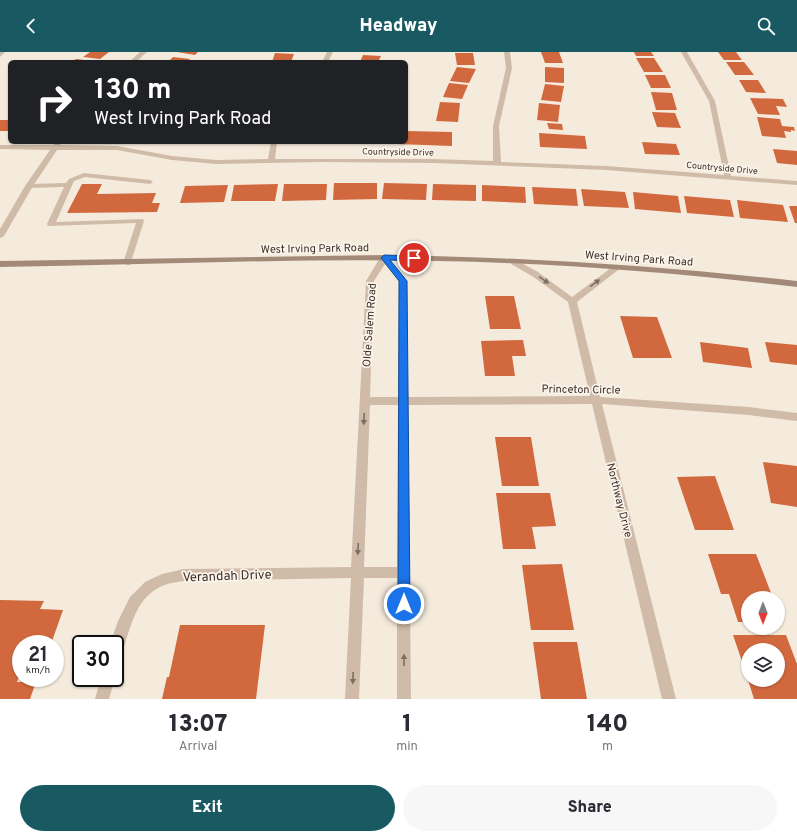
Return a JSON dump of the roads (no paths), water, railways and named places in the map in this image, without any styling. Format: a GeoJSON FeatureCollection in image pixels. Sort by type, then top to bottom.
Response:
{"type":"FeatureCollection","features":[{"type":"Feature","properties":{"kind":"main road","name":"West Irving Park Road"},"geometry":{"type":"LineString","coordinates":[[0,264],[384,258],[618,267],[725,275],[797,284]]}},
{"type":"Feature","properties":{"kind":"street"},"geometry":{"type":"LineString","coordinates":[[134,60],[144,52]]}},
{"type":"Feature","properties":{"kind":"street"},"geometry":{"type":"LineString","coordinates":[[496,163],[496,126],[509,68],[507,52]]}},
{"type":"Feature","properties":{"kind":"street"},"geometry":{"type":"LineString","coordinates":[[684,52],[704,84],[712,101],[728,177]]}},
{"type":"Feature","properties":{"kind":"street"},"geometry":{"type":"LineString","coordinates":[[0,236],[3,226],[57,144]]}},
{"type":"Feature","properties":{"kind":"street","name":"Countryside Drive"},"geometry":{"type":"LineString","coordinates":[[0,147],[57,144],[117,148],[194,161],[384,160],[496,163],[606,168],[797,183]]}},
{"type":"Feature","properties":{"kind":"street"},"geometry":{"type":"LineString","coordinates":[[271,161],[274,144]]}},
{"type":"Feature","properties":{"kind":"street"},"geometry":{"type":"LineString","coordinates":[[384,258],[403,281],[404,699]]}},
{"type":"Feature","properties":{"kind":"street","name":"Olde Salem Road"},"geometry":{"type":"LineString","coordinates":[[352,699],[370,281],[384,258]]}},
{"type":"Feature","properties":{"kind":"street"},"geometry":{"type":"LineString","coordinates":[[514,262],[535,274],[572,301],[618,267]]}},
{"type":"Feature","properties":{"kind":"street","name":"Northway Drive"},"geometry":{"type":"LineString","coordinates":[[572,301],[669,699]]}},
{"type":"Feature","properties":{"kind":"street","name":"Princeton Circle"},"geometry":{"type":"LineString","coordinates":[[365,401],[595,400],[749,411],[797,417]]}},
{"type":"Feature","properties":{"kind":"street"},"geometry":{"type":"LineString","coordinates":[[357,572],[404,573]]}},
{"type":"Feature","properties":{"kind":"street","name":"Verandah Drive"},"geometry":{"type":"LineString","coordinates":[[120,635],[122,626],[131,608],[144,592],[159,581],[184,576],[357,572]]}},
{"type":"Feature","properties":{"kind":"street"},"geometry":{"type":"LineString","coordinates":[[102,699],[105,687]]}},
{"type":"Feature","properties":{"kind":"lane"},"geometry":{"type":"LineString","coordinates":[[128,262],[140,221],[51,224],[71,180],[84,175],[150,182]]}},
{"type":"Feature","properties":{"kind":"lane"},"geometry":{"type":"LineString","coordinates":[[29,186],[69,185]]}}]}
